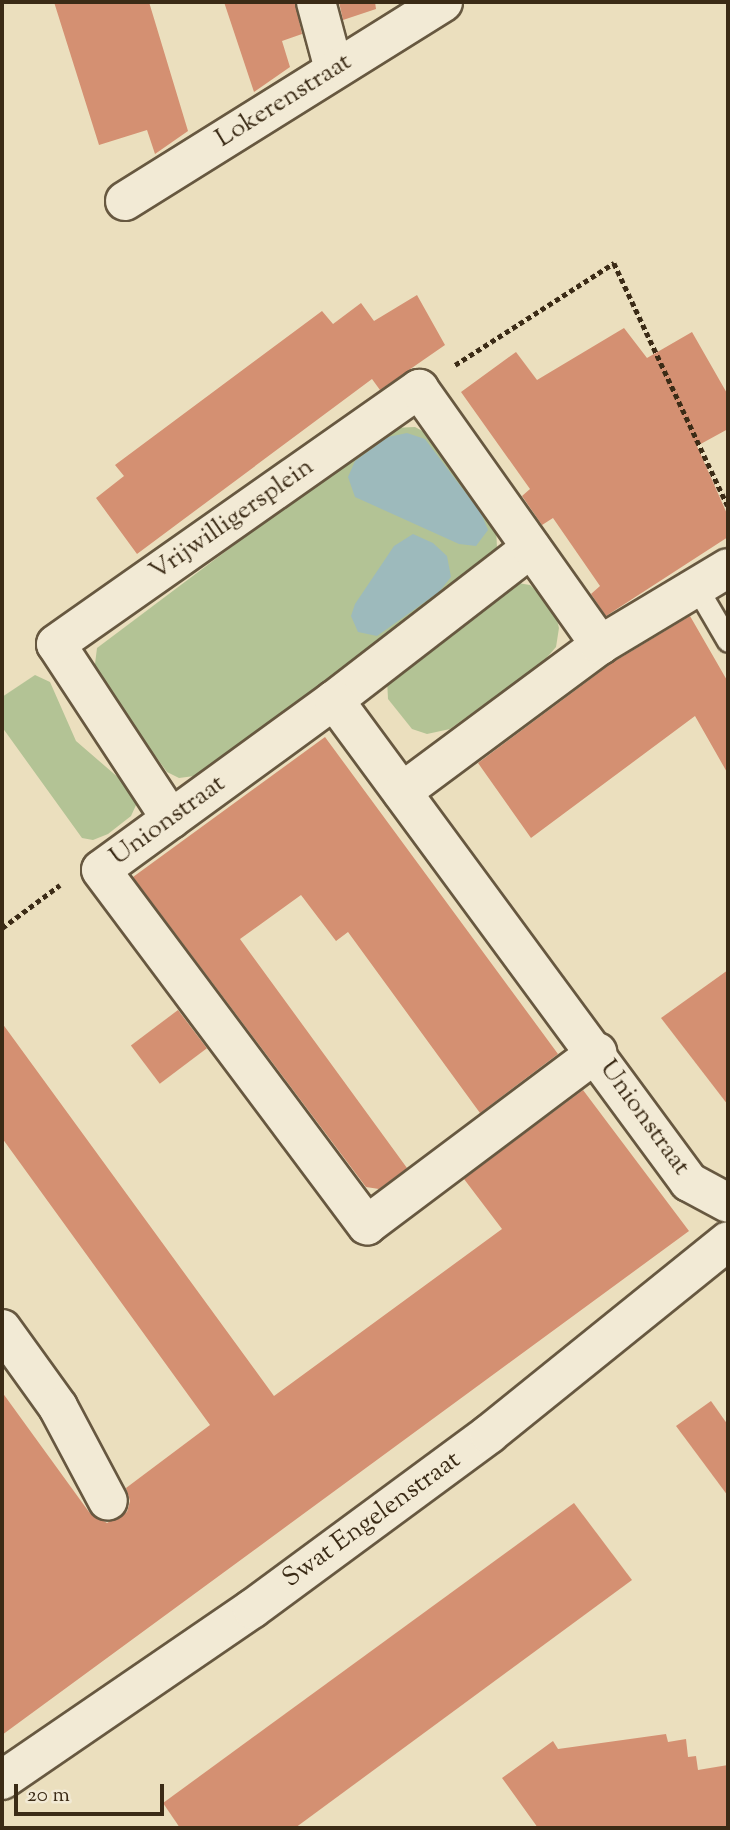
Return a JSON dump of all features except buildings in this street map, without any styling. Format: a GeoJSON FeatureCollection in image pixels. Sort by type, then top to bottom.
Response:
{"type":"FeatureCollection","features":[{"type":"Feature","properties":{"kind":"street"},"geometry":{"type":"LineString","coordinates":[[316,2],[334,69]]}},
{"type":"Feature","properties":{"kind":"street","name":"Lokerenstraat"},"geometry":{"type":"LineString","coordinates":[[125,201],[334,69],[402,14],[443,2]]}},
{"type":"Feature","properties":{"kind":"street"},"geometry":{"type":"LineString","coordinates":[[419,389],[600,645]]}},
{"type":"Feature","properties":{"kind":"street","name":"Vrijwilligersplein"},"geometry":{"type":"LineString","coordinates":[[171,819],[56,644],[419,389]]}},
{"type":"Feature","properties":{"kind":"street"},"geometry":{"type":"LineString","coordinates":[[334,700],[531,548]]}},
{"type":"Feature","properties":{"kind":"street"},"geometry":{"type":"LineString","coordinates":[[402,792],[600,645],[713,578]]}},
{"type":"Feature","properties":{"kind":"street","name":"Unionstraat"},"geometry":{"type":"LineString","coordinates":[[597,1052],[367,1225],[101,870],[334,700],[597,1052],[689,1182],[728,1203]]}},
{"type":"Feature","properties":{"kind":"street","name":"Swat Engelenstraat"},"geometry":{"type":"LineString","coordinates":[[2,1780],[251,1609],[489,1434],[728,1241]]}},
{"type":"Feature","properties":{"kind":"street"},"geometry":{"type":"LineString","coordinates":[[2,1329],[58,1407],[108,1501]]}},
{"type":"Feature","properties":{"kind":"lane"},"geometry":{"type":"LineString","coordinates":[[713,578],[728,641]]}},
{"type":"Feature","properties":{"kind":"path"},"geometry":{"type":"LineString","coordinates":[[419,389],[614,263],[728,506]]}},
{"type":"Feature","properties":{"kind":"path"},"geometry":{"type":"LineString","coordinates":[[2,928],[75,874],[101,870]]}},
{"type":"Feature","properties":{"kind":"green space"},"geometry":{"type":"Polygon","coordinates":[[[415,427],[428,434],[496,529],[497,547],[490,562],[202,775],[179,778],[167,772],[94,672],[97,648],[374,440],[393,428],[415,427]]]}},
{"type":"Feature","properties":{"kind":"green space"},"geometry":{"type":"Polygon","coordinates":[[[512,582],[530,585],[554,608],[559,628],[556,647],[543,662],[450,729],[427,734],[412,729],[388,699],[387,679],[512,582]]]}},
{"type":"Feature","properties":{"kind":"green space"},"geometry":{"type":"Polygon","coordinates":[[[35,675],[50,682],[76,741],[120,779],[137,803],[131,816],[108,834],[93,840],[82,838],[2,727],[2,697],[35,675]]]}},
{"type":"Feature","properties":{"kind":"water"},"geometry":{"type":"Polygon","coordinates":[[[407,433],[425,439],[481,513],[488,530],[476,546],[459,544],[355,497],[348,477],[355,461],[388,437],[407,433]]]}},
{"type":"Feature","properties":{"kind":"water"},"geometry":{"type":"Polygon","coordinates":[[[413,534],[433,543],[447,556],[451,577],[439,592],[377,636],[358,632],[351,616],[355,604],[394,546],[413,534]]]}}]}
